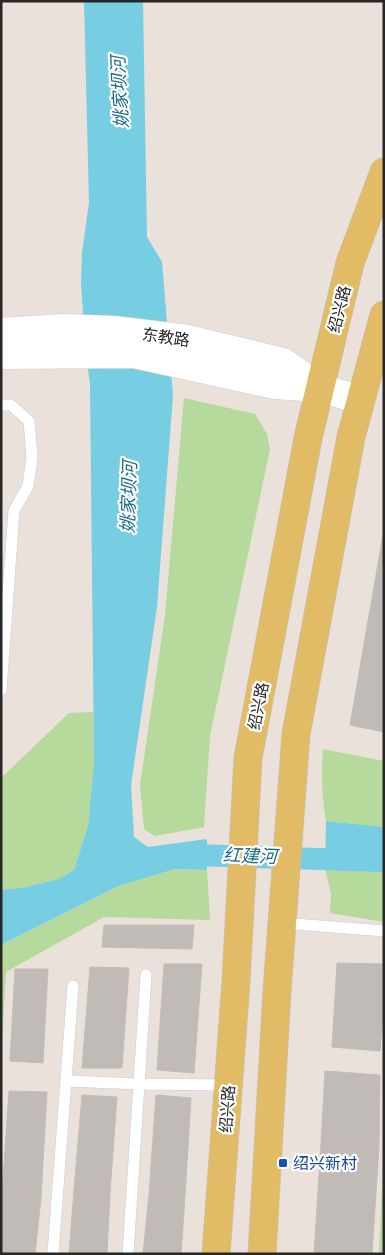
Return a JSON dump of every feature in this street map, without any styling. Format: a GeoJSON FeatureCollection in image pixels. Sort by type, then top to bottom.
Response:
{"type":"FeatureCollection","features":[{"type":"Feature","properties":{"kind":"main road","name":"绍兴路"},"geometry":{"type":"LineString","coordinates":[[216,1254],[229,1085],[248,758],[308,438],[350,263],[384,172]]}},
{"type":"Feature","properties":{"kind":"main road"},"geometry":{"type":"LineString","coordinates":[[262,1254],[282,923],[296,734],[349,447],[382,325]]}},
{"type":"Feature","properties":{"kind":"street","name":"东教路"},"geometry":{"type":"LineString","coordinates":[[6,343],[134,354],[279,374],[361,400]]}},
{"type":"Feature","properties":{"kind":"lane"},"geometry":{"type":"LineString","coordinates":[[1,406],[11,406],[29,422],[32,457],[28,486],[14,511],[1,690]]}},
{"type":"Feature","properties":{"kind":"lane"},"geometry":{"type":"LineString","coordinates":[[282,923],[384,931]]}},
{"type":"Feature","properties":{"kind":"lane"},"geometry":{"type":"LineString","coordinates":[[128,1254],[146,975]]}},
{"type":"Feature","properties":{"kind":"lane"},"geometry":{"type":"LineString","coordinates":[[53,1254],[74,986]]}},
{"type":"Feature","properties":{"kind":"lane"},"geometry":{"type":"LineString","coordinates":[[66,1081],[229,1085]]}},
{"type":"Feature","properties":{"kind":"green space"},"geometry":{"type":"Polygon","coordinates":[[[184,398],[255,414],[267,434],[270,449],[210,736],[204,827],[155,836],[144,829],[140,785],[165,615],[184,398]]]}},
{"type":"Feature","properties":{"kind":"green space"},"geometry":{"type":"Polygon","coordinates":[[[93,712],[94,763],[88,826],[74,870],[59,879],[26,887],[1,890],[1,778],[69,713],[93,712]]]}},
{"type":"Feature","properties":{"kind":"green space"},"geometry":{"type":"Polygon","coordinates":[[[323,749],[384,761],[384,827],[326,821],[322,785],[323,749]]]}},
{"type":"Feature","properties":{"kind":"green space"},"geometry":{"type":"Polygon","coordinates":[[[175,869],[207,870],[210,920],[104,917],[6,972],[1,1061],[1,945],[119,886],[175,869]]]}},
{"type":"Feature","properties":{"kind":"green space"},"geometry":{"type":"Polygon","coordinates":[[[325,869],[384,872],[384,922],[330,913],[331,894],[325,869]]]}},
{"type":"Feature","properties":{"kind":"green space"},"geometry":{"type":"Polygon","coordinates":[[[384,1139],[384,1254],[379,1254],[384,1139]]]}},
{"type":"Feature","properties":{"kind":"water","name":"姚家坝河"},"geometry":{"type":"Polygon","coordinates":[[[84,1],[143,1],[147,237],[162,262],[173,395],[157,607],[131,785],[134,837],[148,847],[207,839],[207,870],[175,869],[119,886],[1,945],[1,890],[26,887],[59,879],[74,870],[88,826],[94,762],[90,384],[81,283],[82,253],[89,202],[84,1]]]}},
{"type":"Feature","properties":{"kind":"water"},"geometry":{"type":"Polygon","coordinates":[[[326,821],[384,827],[384,872],[325,869],[326,821]]]}},
{"type":"Feature","properties":{"kind":"building"},"geometry":{"type":"Polygon","coordinates":[[[384,529],[384,732],[350,725],[384,529]]]}},
{"type":"Feature","properties":{"kind":"building"},"geometry":{"type":"Polygon","coordinates":[[[104,925],[194,925],[192,949],[102,947],[104,925]]]}},
{"type":"Feature","properties":{"kind":"building"},"geometry":{"type":"Polygon","coordinates":[[[337,963],[384,964],[384,1000],[380,1051],[332,1047],[337,963]]]}},
{"type":"Feature","properties":{"kind":"building"},"geometry":{"type":"Polygon","coordinates":[[[164,964],[202,964],[194,1073],[157,1070],[164,964]]]}},
{"type":"Feature","properties":{"kind":"building"},"geometry":{"type":"Polygon","coordinates":[[[90,967],[129,968],[122,1068],[82,1068],[90,967]]]}},
{"type":"Feature","properties":{"kind":"building"},"geometry":{"type":"Polygon","coordinates":[[[15,969],[48,969],[43,1063],[10,1061],[15,969]]]}},
{"type":"Feature","properties":{"kind":"building"},"geometry":{"type":"Polygon","coordinates":[[[325,1071],[380,1075],[379,1146],[321,1144],[325,1071]]]}},
{"type":"Feature","properties":{"kind":"building"},"geometry":{"type":"Polygon","coordinates":[[[9,1091],[47,1092],[41,1198],[2,1194],[9,1091]]]}},
{"type":"Feature","properties":{"kind":"building"},"geometry":{"type":"Polygon","coordinates":[[[82,1095],[117,1097],[110,1193],[74,1190],[82,1095]]]}},
{"type":"Feature","properties":{"kind":"building"},"geometry":{"type":"Polygon","coordinates":[[[156,1095],[191,1098],[185,1196],[149,1195],[156,1095]]]}},
{"type":"Feature","properties":{"kind":"building"},"geometry":{"type":"Polygon","coordinates":[[[321,1144],[379,1146],[372,1254],[314,1254],[321,1144]]]}},
{"type":"Feature","properties":{"kind":"building"},"geometry":{"type":"Polygon","coordinates":[[[74,1190],[110,1193],[107,1254],[69,1254],[74,1190]]]}},
{"type":"Feature","properties":{"kind":"building"},"geometry":{"type":"Polygon","coordinates":[[[2,1194],[41,1198],[35,1254],[1,1254],[2,1194]]]}},
{"type":"Feature","properties":{"kind":"building"},"geometry":{"type":"Polygon","coordinates":[[[149,1195],[185,1196],[181,1254],[143,1254],[149,1195]]]}},
{"type":"Feature","properties":{"kind":"waterway","name":"红建河"},"geometry":{"type":"LineString","coordinates":[[177,857],[194,855],[384,861]]}},
{"type":"Feature","properties":{"kind":"place","name":"绍兴新村"},"geometry":{"type":"Point","coordinates":[283,1163]}}]}
